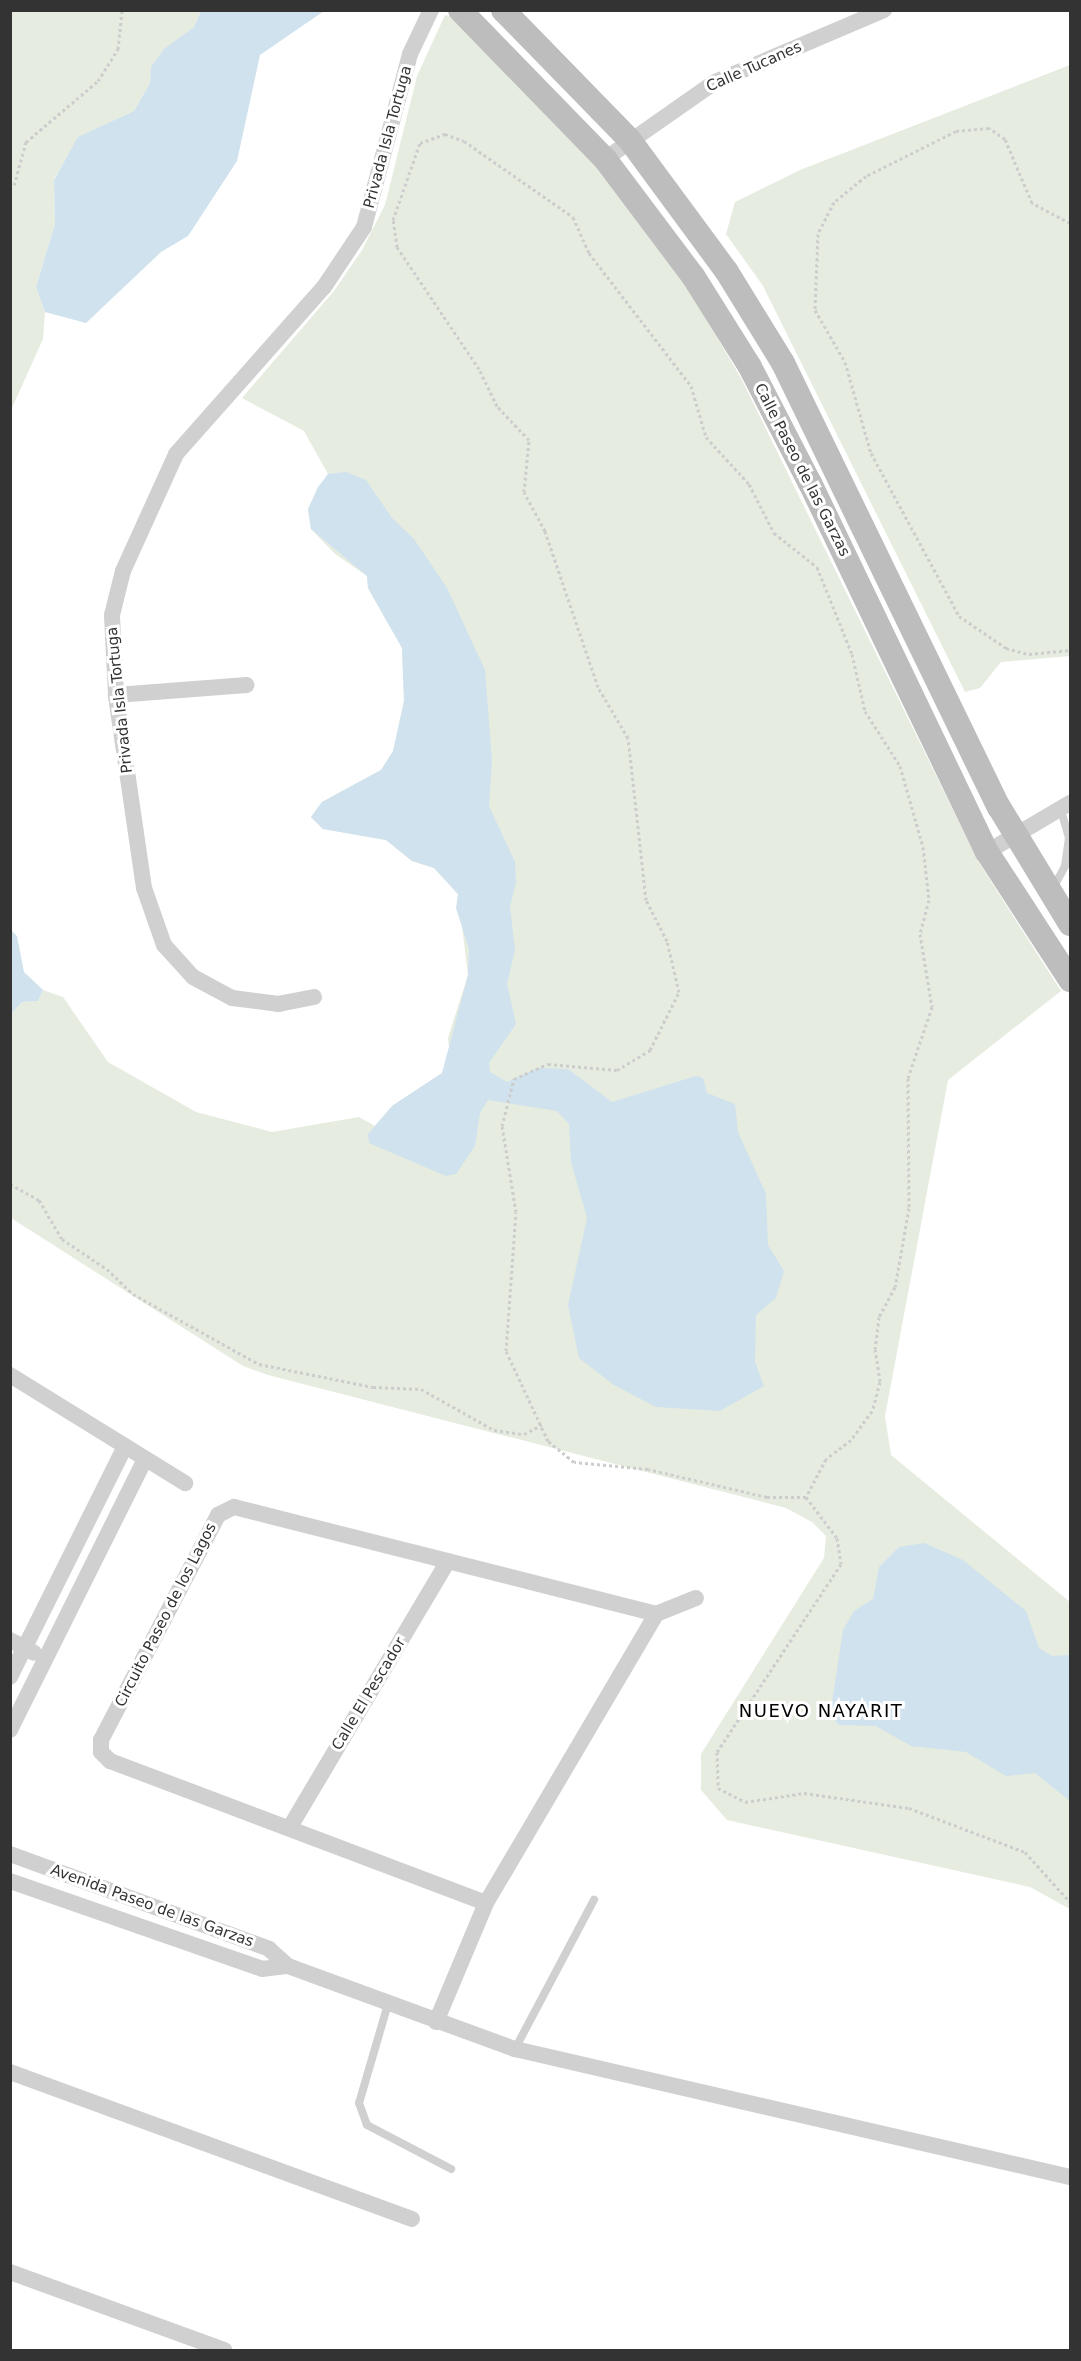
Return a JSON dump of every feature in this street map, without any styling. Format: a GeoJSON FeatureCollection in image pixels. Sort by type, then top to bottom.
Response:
{"type":"FeatureCollection","features":[{"type":"Feature","properties":{"kind":"street","name":"Privada Isla Tortuga"},"geometry":{"type":"LineString","coordinates":[[315,997],[279,1004],[232,998],[193,977],[164,945],[144,888],[116,695],[112,615],[158,489],[202,419],[346,261],[364,227],[410,54],[431,10]]}},
{"type":"Feature","properties":{"kind":"street","name":"Calle Paseo de las Garzas"},"geometry":{"type":"LineString","coordinates":[[460,10],[605,159],[693,276],[750,367],[987,852],[1071,981]]}},
{"type":"Feature","properties":{"kind":"street","name":"Calle Paseo de las Garzas"},"geometry":{"type":"LineString","coordinates":[[503,10],[629,139],[727,272],[783,363],[1015,836],[1071,924]]}},
{"type":"Feature","properties":{"kind":"street","name":"Calle Tucanes"},"geometry":{"type":"LineString","coordinates":[[605,159],[629,139],[715,82],[884,10]]}},
{"type":"Feature","properties":{"kind":"street"},"geometry":{"type":"LineString","coordinates":[[116,695],[247,685]]}},
{"type":"Feature","properties":{"kind":"street"},"geometry":{"type":"LineString","coordinates":[[987,852],[1065,805]]}},
{"type":"Feature","properties":{"kind":"street"},"geometry":{"type":"LineString","coordinates":[[10,1375],[185,1483]]}},
{"type":"Feature","properties":{"kind":"street"},"geometry":{"type":"LineString","coordinates":[[10,1677],[18,1644],[125,1446]]}},
{"type":"Feature","properties":{"kind":"street"},"geometry":{"type":"LineString","coordinates":[[10,1730],[145,1459]]}},
{"type":"Feature","properties":{"kind":"street","name":"Circuito Paseo de los Lagos"},"geometry":{"type":"LineString","coordinates":[[486,1903],[290,1827],[110,1761],[101,1752],[100,1740],[218,1515],[234,1506],[656,1614]]}},
{"type":"Feature","properties":{"kind":"street","name":"Calle El Pescador"},"geometry":{"type":"LineString","coordinates":[[290,1827],[448,1561]]}},
{"type":"Feature","properties":{"kind":"street"},"geometry":{"type":"LineString","coordinates":[[436,2022],[486,1903],[656,1614],[696,1598]]}},
{"type":"Feature","properties":{"kind":"street"},"geometry":{"type":"LineString","coordinates":[[18,1644],[46,1659]]}},
{"type":"Feature","properties":{"kind":"street","name":"Avenida Paseo de las Garzas"},"geometry":{"type":"LineString","coordinates":[[10,1854],[269,1948],[288,1966],[436,2022],[516,2049],[1071,2177]]}},
{"type":"Feature","properties":{"kind":"street","name":"Avenida Paseo de las Garzas"},"geometry":{"type":"LineString","coordinates":[[10,1881],[261,1969],[288,1966]]}},
{"type":"Feature","properties":{"kind":"street"},"geometry":{"type":"LineString","coordinates":[[10,2072],[412,2219]]}},
{"type":"Feature","properties":{"kind":"street"},"geometry":{"type":"LineString","coordinates":[[10,2272],[224,2350]]}},
{"type":"Feature","properties":{"kind":"lane"},"geometry":{"type":"LineString","coordinates":[[1050,893],[1065,866],[1069,838],[1065,805]]}},
{"type":"Feature","properties":{"kind":"lane"},"geometry":{"type":"LineString","coordinates":[[516,2049],[594,1900]]}},
{"type":"Feature","properties":{"kind":"lane"},"geometry":{"type":"LineString","coordinates":[[388,2004],[359,2103],[367,2125],[451,2169]]}},
{"type":"Feature","properties":{"kind":"path"},"geometry":{"type":"LineString","coordinates":[[10,196],[26,142],[98,81],[118,49],[122,10]]}},
{"type":"Feature","properties":{"kind":"path"},"geometry":{"type":"LineString","coordinates":[[1071,223],[1032,202],[1005,139],[989,128],[956,131],[866,177],[834,202],[818,234],[815,310],[845,362],[871,453],[960,616],[1006,648],[1029,654],[1071,650]]}},
{"type":"Feature","properties":{"kind":"path"},"geometry":{"type":"LineString","coordinates":[[445,134],[464,141],[573,217],[589,253],[691,387],[706,437],[749,484],[774,533],[817,567],[852,654],[865,711],[900,766],[923,848],[928,900],[920,933],[932,1007],[908,1078],[909,1208],[895,1287],[879,1317],[875,1349],[880,1382],[872,1411],[851,1440],[826,1459],[806,1497],[766,1497],[648,1469],[574,1462],[548,1441],[506,1351],[516,1212],[503,1111],[514,1079],[548,1064],[617,1070],[650,1050],[679,992],[667,941],[646,900],[628,738],[598,687],[545,531],[524,492],[530,440],[496,406],[479,369],[397,247],[393,220],[420,142],[445,134]]}},
{"type":"Feature","properties":{"kind":"path"},"geometry":{"type":"LineString","coordinates":[[10,1184],[39,1200],[62,1239],[107,1269],[133,1294],[259,1364],[373,1387],[421,1389],[494,1430],[524,1434],[542,1425]]}},
{"type":"Feature","properties":{"kind":"path"},"geometry":{"type":"LineString","coordinates":[[806,1497],[837,1538],[840,1564],[717,1752],[718,1788],[745,1802],[804,1793],[909,1808],[1025,1852],[1071,1902]]}},
{"type":"Feature","properties":{"kind":"shaded area"},"geometry":{"type":"Polygon","coordinates":[[[11,11],[201,11],[194,27],[151,67],[150,83],[134,111],[79,137],[54,179],[55,224],[36,287],[45,312],[43,339],[11,410],[11,11]]]}},
{"type":"Feature","properties":{"kind":"shaded area"},"geometry":{"type":"Polygon","coordinates":[[[445,15],[453,17],[603,171],[685,283],[741,378],[978,861],[1061,991],[948,1080],[885,1416],[891,1455],[1070,1602],[1070,1909],[1030,1887],[727,1820],[701,1790],[701,1754],[824,1558],[826,1536],[812,1522],[786,1508],[268,1375],[243,1366],[11,1218],[11,1014],[22,1002],[38,1001],[43,990],[63,997],[108,1062],[196,1112],[272,1132],[359,1117],[375,1126],[392,1106],[442,1073],[450,1055],[448,1038],[468,975],[458,894],[434,868],[412,861],[386,840],[323,829],[311,817],[322,802],[381,770],[393,752],[404,701],[402,648],[368,588],[367,576],[335,554],[311,529],[308,509],[328,474],[304,431],[242,398],[334,291],[362,250],[385,205],[417,76],[445,15]]]}},
{"type":"Feature","properties":{"kind":"shaded area"},"geometry":{"type":"Polygon","coordinates":[[[1070,65],[1070,656],[1001,662],[980,688],[965,692],[763,286],[726,234],[735,202],[800,170],[1070,65]]]}},
{"type":"Feature","properties":{"kind":"water"},"geometry":{"type":"Polygon","coordinates":[[[201,11],[324,11],[260,55],[237,161],[188,236],[161,252],[86,323],[45,312],[36,287],[55,224],[54,180],[78,137],[134,111],[150,83],[151,67],[164,49],[194,27],[201,11]]]}},
{"type":"Feature","properties":{"kind":"water"},"geometry":{"type":"Polygon","coordinates":[[[346,472],[366,480],[392,518],[414,539],[447,588],[485,670],[492,760],[489,806],[515,862],[516,882],[510,907],[515,950],[507,984],[516,1024],[489,1063],[490,1072],[507,1082],[538,1068],[568,1069],[612,1102],[696,1076],[703,1078],[707,1093],[735,1104],[738,1132],[766,1194],[768,1245],[784,1271],[776,1298],[756,1315],[755,1362],[764,1386],[720,1411],[656,1407],[614,1385],[579,1358],[568,1305],[587,1218],[571,1162],[569,1124],[557,1111],[488,1100],[480,1113],[475,1146],[456,1174],[446,1176],[369,1143],[368,1134],[392,1106],[442,1073],[468,975],[469,949],[456,908],[458,894],[434,868],[412,861],[386,840],[323,829],[311,817],[322,802],[381,770],[393,751],[404,701],[402,648],[368,588],[367,576],[311,529],[308,509],[318,487],[328,474],[346,472]]]}},
{"type":"Feature","properties":{"kind":"water"},"geometry":{"type":"Polygon","coordinates":[[[11,930],[17,936],[24,972],[43,990],[38,1001],[22,1002],[11,1014],[11,930]]]}},
{"type":"Feature","properties":{"kind":"water"},"geometry":{"type":"Polygon","coordinates":[[[924,1543],[963,1560],[1026,1611],[1039,1648],[1052,1656],[1070,1655],[1070,1801],[1035,1773],[1006,1776],[966,1752],[911,1746],[876,1726],[839,1725],[830,1715],[843,1630],[854,1611],[873,1599],[879,1567],[899,1547],[924,1543]]]}},
{"type":"Feature","properties":{"kind":"district","name":"NUEVO NAYARIT"},"geometry":{"type":"Point","coordinates":[821,1711]}}]}
